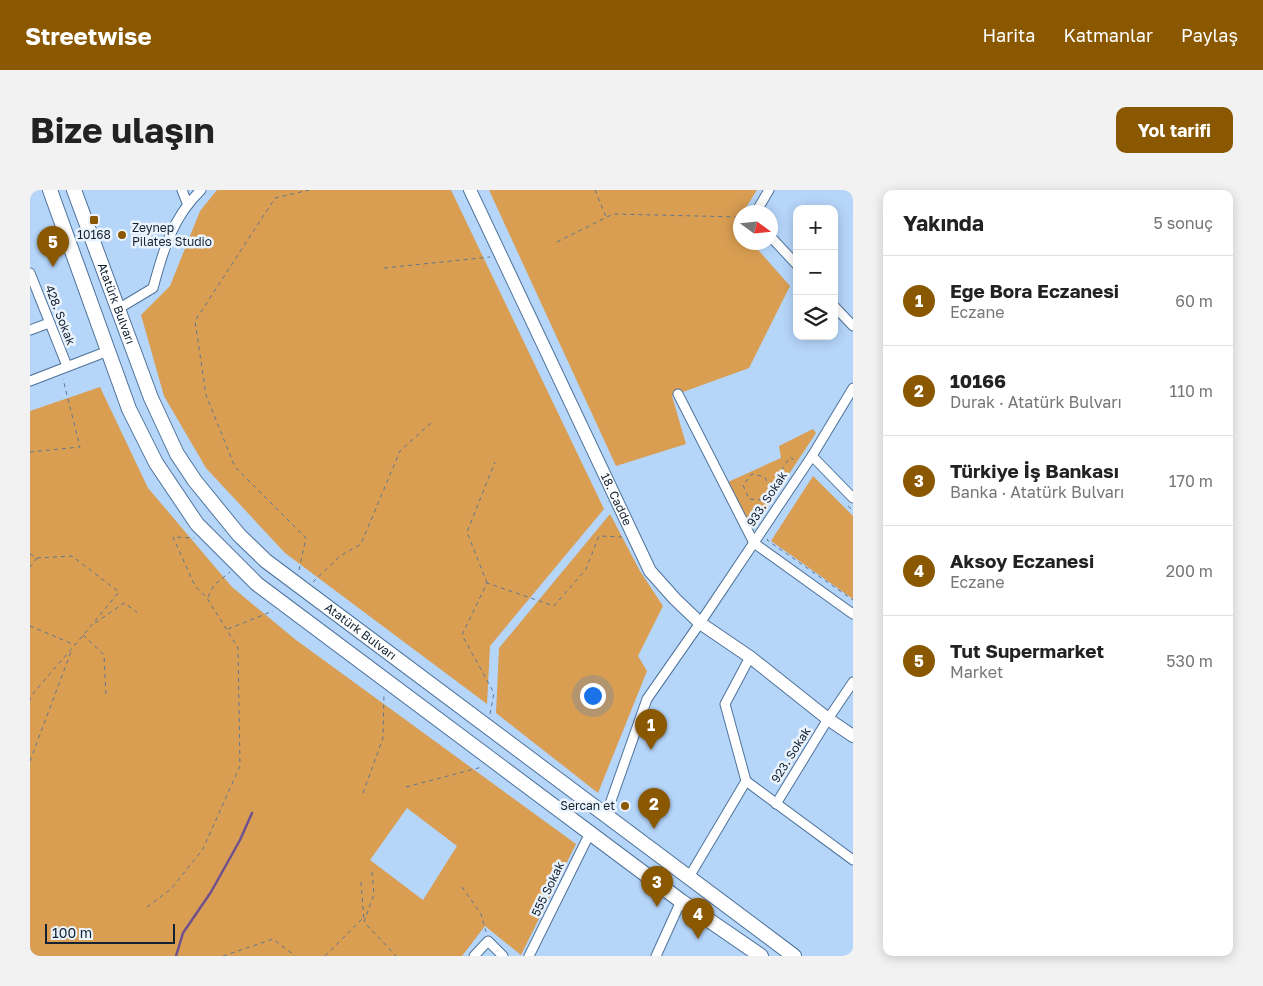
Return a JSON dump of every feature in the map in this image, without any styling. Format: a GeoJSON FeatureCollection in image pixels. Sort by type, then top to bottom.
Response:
{"type":"FeatureCollection","features":[{"type":"Feature","properties":{"kind":"main road","name":"Atatürk Bulvarı"},"geometry":{"type":"LineString","coordinates":[[50,190],[129,409],[156,464],[197,524],[256,584],[681,901],[761,956]]}},
{"type":"Feature","properties":{"kind":"main road","name":"Atatürk Bulvarı"},"geometry":{"type":"LineString","coordinates":[[74,190],[151,398],[176,454],[195,482],[239,536],[266,561],[794,956]]}},
{"type":"Feature","properties":{"kind":"street"},"geometry":{"type":"LineString","coordinates":[[182,190],[187,203]]}},
{"type":"Feature","properties":{"kind":"street"},"geometry":{"type":"LineString","coordinates":[[118,309],[153,288],[165,244],[187,203],[200,190]]}},
{"type":"Feature","properties":{"kind":"street","name":"18. Cadde"},"geometry":{"type":"LineString","coordinates":[[470,190],[650,571],[700,623],[750,657],[828,719],[853,736]]}},
{"type":"Feature","properties":{"kind":"street"},"geometry":{"type":"LineString","coordinates":[[760,205],[769,190]]}},
{"type":"Feature","properties":{"kind":"street"},"geometry":{"type":"LineString","coordinates":[[778,245],[793,261]]}},
{"type":"Feature","properties":{"kind":"street","name":"428. Sokak"},"geometry":{"type":"LineString","coordinates":[[30,273],[50,323],[63,368]]}},
{"type":"Feature","properties":{"kind":"street"},"geometry":{"type":"LineString","coordinates":[[838,310],[853,326]]}},
{"type":"Feature","properties":{"kind":"street"},"geometry":{"type":"LineString","coordinates":[[30,330],[50,323]]}},
{"type":"Feature","properties":{"kind":"street"},"geometry":{"type":"LineString","coordinates":[[30,381],[108,351]]}},
{"type":"Feature","properties":{"kind":"street","name":"933. Sokak"},"geometry":{"type":"LineString","coordinates":[[606,815],[647,699],[812,456],[853,388]]}},
{"type":"Feature","properties":{"kind":"street"},"geometry":{"type":"LineString","coordinates":[[678,394],[754,543],[853,614]]}},
{"type":"Feature","properties":{"kind":"street"},"geometry":{"type":"LineString","coordinates":[[812,456],[850,501]]}},
{"type":"Feature","properties":{"kind":"street"},"geometry":{"type":"LineString","coordinates":[[750,657],[724,704],[746,781],[853,860]]}},
{"type":"Feature","properties":{"kind":"street","name":"923. Sokak"},"geometry":{"type":"LineString","coordinates":[[776,804],[853,682]]}},
{"type":"Feature","properties":{"kind":"street"},"geometry":{"type":"LineString","coordinates":[[689,877],[746,781]]}},
{"type":"Feature","properties":{"kind":"street","name":"555 Sokak"},"geometry":{"type":"LineString","coordinates":[[529,956],[590,833]]}},
{"type":"Feature","properties":{"kind":"street"},"geometry":{"type":"LineString","coordinates":[[656,956],[681,901]]}},
{"type":"Feature","properties":{"kind":"street"},"geometry":{"type":"LineString","coordinates":[[474,956],[488,941],[502,956]]}},
{"type":"Feature","properties":{"kind":"path"},"geometry":{"type":"LineString","coordinates":[[300,586],[306,538],[235,467],[206,395],[195,321],[275,198],[309,190]]}},
{"type":"Feature","properties":{"kind":"path"},"geometry":{"type":"LineString","coordinates":[[595,190],[606,218]]}},
{"type":"Feature","properties":{"kind":"path"},"geometry":{"type":"LineString","coordinates":[[557,242],[613,214],[733,216]]}},
{"type":"Feature","properties":{"kind":"path"},"geometry":{"type":"LineString","coordinates":[[384,268],[501,256]]}},
{"type":"Feature","properties":{"kind":"path"},"geometry":{"type":"LineString","coordinates":[[30,452],[80,447],[63,368]]}},
{"type":"Feature","properties":{"kind":"path"},"geometry":{"type":"LineString","coordinates":[[300,586],[340,556],[361,544],[400,451],[431,423]]}},
{"type":"Feature","properties":{"kind":"path"},"geometry":{"type":"LineString","coordinates":[[783,498],[770,489],[765,477],[752,474],[743,485],[749,499],[762,500],[770,489],[790,457],[803,468]]}},
{"type":"Feature","properties":{"kind":"path"},"geometry":{"type":"LineString","coordinates":[[487,727],[494,693],[462,635],[487,583],[467,532],[494,462]]}},
{"type":"Feature","properties":{"kind":"path"},"geometry":{"type":"LineString","coordinates":[[850,501],[853,511]]}},
{"type":"Feature","properties":{"kind":"path"},"geometry":{"type":"LineString","coordinates":[[772,532],[767,540],[853,600]]}},
{"type":"Feature","properties":{"kind":"path"},"geometry":{"type":"LineString","coordinates":[[148,907],[171,889],[203,849],[240,766],[238,648],[207,598],[195,586],[174,536],[193,538]]}},
{"type":"Feature","properties":{"kind":"path"},"geometry":{"type":"LineString","coordinates":[[487,583],[554,606],[586,569],[599,536],[634,537]]}},
{"type":"Feature","properties":{"kind":"path"},"geometry":{"type":"LineString","coordinates":[[30,554],[37,558],[72,556],[119,592],[30,697],[30,701]]}},
{"type":"Feature","properties":{"kind":"path"},"geometry":{"type":"LineString","coordinates":[[30,567],[37,558]]}},
{"type":"Feature","properties":{"kind":"path"},"geometry":{"type":"LineString","coordinates":[[207,598],[214,585],[238,566]]}},
{"type":"Feature","properties":{"kind":"path"},"geometry":{"type":"LineString","coordinates":[[92,624],[124,603],[138,612]]}},
{"type":"Feature","properties":{"kind":"path"},"geometry":{"type":"LineString","coordinates":[[227,629],[285,605]]}},
{"type":"Feature","properties":{"kind":"path"},"geometry":{"type":"LineString","coordinates":[[30,626],[75,645]]}},
{"type":"Feature","properties":{"kind":"path"},"geometry":{"type":"LineString","coordinates":[[83,635],[104,655],[106,695]]}},
{"type":"Feature","properties":{"kind":"path"},"geometry":{"type":"LineString","coordinates":[[30,761],[72,649]]}},
{"type":"Feature","properties":{"kind":"path"},"geometry":{"type":"LineString","coordinates":[[363,793],[383,738],[384,680]]}},
{"type":"Feature","properties":{"kind":"path"},"geometry":{"type":"LineString","coordinates":[[406,787],[496,763]]}},
{"type":"Feature","properties":{"kind":"path"},"geometry":{"type":"LineString","coordinates":[[364,922],[374,894],[372,872]]}},
{"type":"Feature","properties":{"kind":"path"},"geometry":{"type":"LineString","coordinates":[[361,882],[364,922],[396,956]]}},
{"type":"Feature","properties":{"kind":"path"},"geometry":{"type":"LineString","coordinates":[[462,887],[481,914],[488,941]]}},
{"type":"Feature","properties":{"kind":"path"},"geometry":{"type":"LineString","coordinates":[[326,956],[364,917]]}},
{"type":"Feature","properties":{"kind":"path"},"geometry":{"type":"LineString","coordinates":[[223,956],[273,939],[295,956]]}},
{"type":"Feature","properties":{"kind":"shaded area"},"geometry":{"type":"Polygon","coordinates":[[[217,190],[451,190],[604,509],[490,646],[487,704],[285,553],[206,468],[164,396],[141,315],[170,286],[200,211],[217,190]]]}},
{"type":"Feature","properties":{"kind":"shaded area"},"geometry":{"type":"Polygon","coordinates":[[[489,190],[757,190],[747,205],[733,205],[733,250],[758,250],[790,286],[749,368],[672,396],[686,444],[616,466],[489,190]]]}},
{"type":"Feature","properties":{"kind":"shaded area"},"geometry":{"type":"Polygon","coordinates":[[[100,387],[148,488],[232,587],[296,640],[576,844],[521,955],[485,926],[462,956],[30,956],[30,411],[100,387]],[[407,808],[370,860],[423,900],[457,846],[407,808]]]}},
{"type":"Feature","properties":{"kind":"shaded area"},"geometry":{"type":"Polygon","coordinates":[[[813,429],[816,433],[752,530],[728,482],[781,458],[779,446],[813,429]]]}},
{"type":"Feature","properties":{"kind":"shaded area"},"geometry":{"type":"Polygon","coordinates":[[[813,476],[853,516],[853,599],[771,541],[813,476]]]}},
{"type":"Feature","properties":{"kind":"shaded area"},"geometry":{"type":"Polygon","coordinates":[[[610,514],[640,571],[663,606],[638,656],[647,671],[598,793],[496,713],[499,648],[610,514]]]}},
{"type":"Feature","properties":{"kind":"waterway"},"geometry":{"type":"LineString","coordinates":[[176,956],[183,933],[211,892],[240,840],[252,813]]}},
{"type":"Feature","properties":{"kind":"place","name":"10168"},"geometry":{"type":"Point","coordinates":[94,220]}},
{"type":"Feature","properties":{"kind":"place","name":"Zeynep Pilates Studio"},"geometry":{"type":"Point","coordinates":[122,235]}},
{"type":"Feature","properties":{"kind":"place","name":"Tut Supermarket"},"geometry":{"type":"Point","coordinates":[53,267]}},
{"type":"Feature","properties":{"kind":"place","name":"Ege Bora Eczanesi"},"geometry":{"type":"Point","coordinates":[651,750]}},
{"type":"Feature","properties":{"kind":"place","name":"Sercan et"},"geometry":{"type":"Point","coordinates":[625,806]}},
{"type":"Feature","properties":{"kind":"place","name":"10166"},"geometry":{"type":"Point","coordinates":[654,829]}},
{"type":"Feature","properties":{"kind":"place","name":"Türkiye İş Bankası"},"geometry":{"type":"Point","coordinates":[657,907]}},
{"type":"Feature","properties":{"kind":"place","name":"Aksoy Eczanesi"},"geometry":{"type":"Point","coordinates":[698,939]}}]}
